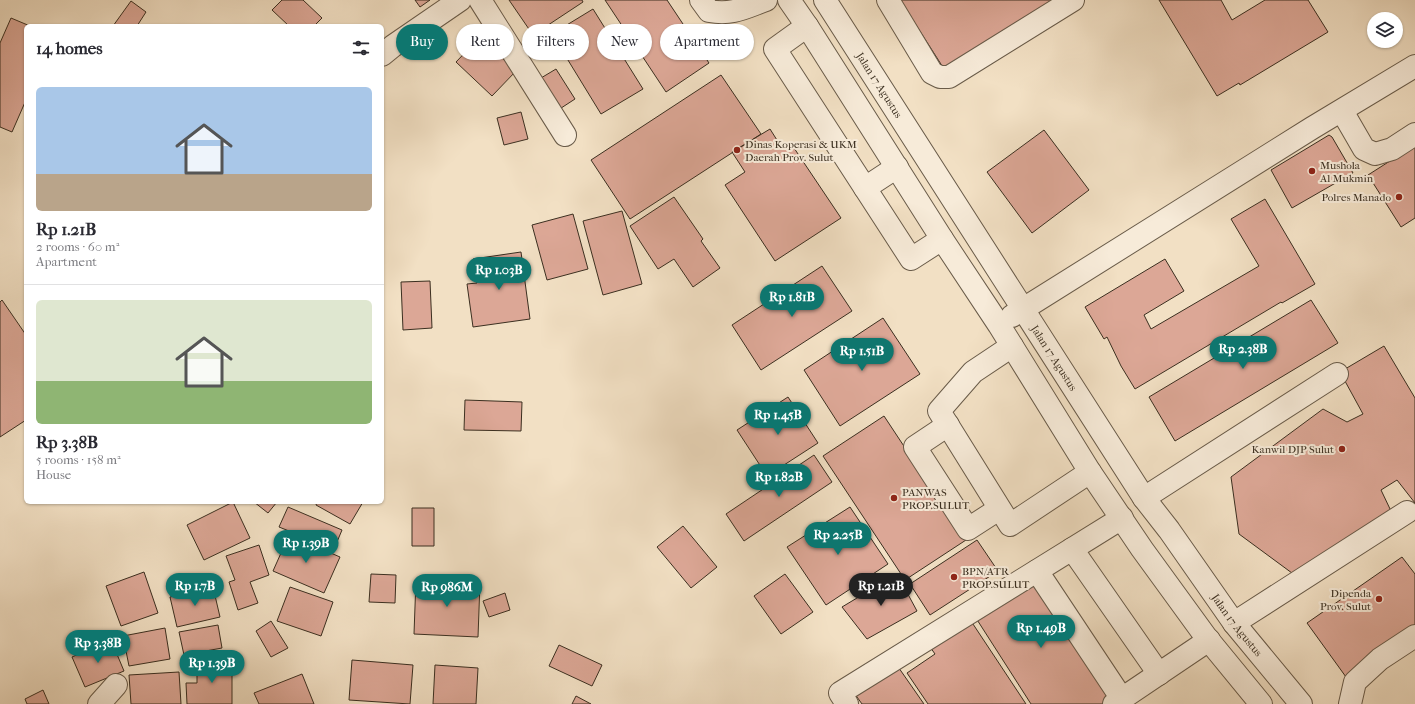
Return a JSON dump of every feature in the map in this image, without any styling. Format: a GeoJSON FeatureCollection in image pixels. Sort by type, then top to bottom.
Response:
{"type":"FeatureCollection","features":[{"type":"Feature","properties":{"kind":"street"},"geometry":{"type":"LineString","coordinates":[[384,53],[460,0]]}},
{"type":"Feature","properties":{"kind":"street"},"geometry":{"type":"LineString","coordinates":[[480,0],[565,135]]}},
{"type":"Feature","properties":{"kind":"street"},"geometry":{"type":"LineString","coordinates":[[701,0],[709,11],[722,13],[737,11],[766,0]]}},
{"type":"Feature","properties":{"kind":"street"},"geometry":{"type":"LineString","coordinates":[[789,0],[942,239],[999,325],[1087,467],[1142,549],[1209,640],[1259,703]]}},
{"type":"Feature","properties":{"kind":"street"},"geometry":{"type":"LineString","coordinates":[[888,0],[932,73],[940,77],[949,77],[1073,0]]}},
{"type":"Feature","properties":{"kind":"street","name":"Jalan 17 Agustus"},"geometry":{"type":"LineString","coordinates":[[835,3],[1024,309],[1144,498],[1174,536],[1234,623],[1301,704]]}},
{"type":"Feature","properties":{"kind":"street"},"geometry":{"type":"LineString","coordinates":[[807,26],[776,49],[864,188],[911,259],[942,239]]}},
{"type":"Feature","properties":{"kind":"street"},"geometry":{"type":"LineString","coordinates":[[999,325],[1312,128],[1415,66]]}},
{"type":"Feature","properties":{"kind":"street"},"geometry":{"type":"LineString","coordinates":[[1342,111],[1364,149],[1375,154],[1392,149],[1415,134]]}},
{"type":"Feature","properties":{"kind":"street"},"geometry":{"type":"LineString","coordinates":[[864,188],[897,167]]}},
{"type":"Feature","properties":{"kind":"street"},"geometry":{"type":"LineString","coordinates":[[1012,346],[973,372],[939,411],[1010,525],[1087,467],[1111,446]]}},
{"type":"Feature","properties":{"kind":"street"},"geometry":{"type":"LineString","coordinates":[[1144,498],[1337,374]]}},
{"type":"Feature","properties":{"kind":"street"},"geometry":{"type":"LineString","coordinates":[[948,424],[915,447],[968,529],[999,509]]}},
{"type":"Feature","properties":{"kind":"street"},"geometry":{"type":"LineString","coordinates":[[1234,623],[1408,512]]}},
{"type":"Feature","properties":{"kind":"street"},"geometry":{"type":"LineString","coordinates":[[847,704],[840,693],[1122,518]]}},
{"type":"Feature","properties":{"kind":"street"},"geometry":{"type":"LineString","coordinates":[[1072,549],[1159,674]]}},
{"type":"Feature","properties":{"kind":"street"},"geometry":{"type":"LineString","coordinates":[[1037,571],[1118,701],[1209,640]]}},
{"type":"Feature","properties":{"kind":"street"},"geometry":{"type":"LineString","coordinates":[[1350,704],[1355,682],[1380,659],[1415,636]]}},
{"type":"Feature","properties":{"kind":"street"},"geometry":{"type":"LineString","coordinates":[[99,704],[116,685]]}},
{"type":"Feature","properties":{"kind":"building"},"geometry":{"type":"Polygon","coordinates":[[[282,0],[303,0],[322,18],[316,24],[287,24],[272,10],[282,0]]]}},
{"type":"Feature","properties":{"kind":"building"},"geometry":{"type":"Polygon","coordinates":[[[415,0],[430,0],[420,7],[415,0]]]}},
{"type":"Feature","properties":{"kind":"building"},"geometry":{"type":"Polygon","coordinates":[[[509,0],[582,0],[583,2],[550,24],[525,24],[509,0]]]}},
{"type":"Feature","properties":{"kind":"building"},"geometry":{"type":"Polygon","coordinates":[[[605,0],[667,0],[683,24],[660,24],[660,60],[707,60],[709,63],[666,92],[645,60],[652,60],[652,24],[621,24],[605,0]]]}},
{"type":"Feature","properties":{"kind":"building"},"geometry":{"type":"Polygon","coordinates":[[[900,0],[1060,0],[946,72],[900,0]]]}},
{"type":"Feature","properties":{"kind":"building"},"geometry":{"type":"Polygon","coordinates":[[[1159,0],[1221,0],[1232,20],[1265,0],[1308,0],[1328,32],[1240,85],[1239,83],[1217,96],[1159,0]]]}},
{"type":"Feature","properties":{"kind":"building"},"geometry":{"type":"Polygon","coordinates":[[[131,1],[146,12],[138,24],[114,24],[131,1]]]}},
{"type":"Feature","properties":{"kind":"building"},"geometry":{"type":"Polygon","coordinates":[[[593,9],[602,24],[597,24],[597,60],[625,60],[643,89],[601,114],[568,60],[589,60],[589,24],[568,24],[593,9]]]}},
{"type":"Feature","properties":{"kind":"building"},"geometry":{"type":"Polygon","coordinates":[[[11,18],[25,24],[24,24],[24,105],[12,132],[0,127],[0,43],[11,18]]]}},
{"type":"Feature","properties":{"kind":"building"},"geometry":{"type":"Polygon","coordinates":[[[458,60],[504,60],[516,71],[492,96],[456,62],[458,60]]]}},
{"type":"Feature","properties":{"kind":"building"},"geometry":{"type":"Polygon","coordinates":[[[556,69],[575,99],[555,112],[536,81],[556,69]]]}},
{"type":"Feature","properties":{"kind":"building"},"geometry":{"type":"Polygon","coordinates":[[[721,75],[761,134],[630,219],[591,160],[721,75]]]}},
{"type":"Feature","properties":{"kind":"building"},"geometry":{"type":"Polygon","coordinates":[[[521,112],[528,139],[504,145],[497,118],[521,112]]]}},
{"type":"Feature","properties":{"kind":"building"},"geometry":{"type":"Polygon","coordinates":[[[770,129],[782,148],[790,142],[841,218],[775,261],[725,185],[745,172],[732,152],[770,129]]]}},
{"type":"Feature","properties":{"kind":"building"},"geometry":{"type":"Polygon","coordinates":[[[1044,130],[1089,190],[1032,233],[987,172],[1044,130]]]}},
{"type":"Feature","properties":{"kind":"building","name":"Mushola Al Mukmin"},"geometry":{"type":"Polygon","coordinates":[[[1329,135],[1332,137],[1353,173],[1292,208],[1271,170],[1329,135]]]}},
{"type":"Feature","properties":{"kind":"building","name":"Polres Manado"},"geometry":{"type":"Polygon","coordinates":[[[1415,145],[1415,218],[1401,227],[1368,175],[1415,145]]]}},
{"type":"Feature","properties":{"kind":"building"},"geometry":{"type":"Polygon","coordinates":[[[674,197],[703,239],[701,241],[720,268],[693,287],[674,259],[658,269],[630,226],[674,197]]]}},
{"type":"Feature","properties":{"kind":"building"},"geometry":{"type":"Polygon","coordinates":[[[1265,199],[1315,284],[1282,303],[1281,302],[1135,389],[1121,366],[1107,337],[1104,339],[1085,307],[1165,259],[1184,291],[1144,315],[1151,329],[1259,266],[1231,219],[1265,199]]]}},
{"type":"Feature","properties":{"kind":"building"},"geometry":{"type":"Polygon","coordinates":[[[622,211],[642,284],[603,295],[583,221],[622,211]]]}},
{"type":"Feature","properties":{"kind":"building"},"geometry":{"type":"Polygon","coordinates":[[[573,214],[588,269],[547,280],[532,225],[573,214]]]}},
{"type":"Feature","properties":{"kind":"building"},"geometry":{"type":"Polygon","coordinates":[[[521,252],[530,319],[473,327],[467,284],[477,283],[473,259],[521,252]]]}},
{"type":"Feature","properties":{"kind":"building"},"geometry":{"type":"Polygon","coordinates":[[[822,266],[852,311],[761,370],[732,325],[822,266]]]}},
{"type":"Feature","properties":{"kind":"building"},"geometry":{"type":"Polygon","coordinates":[[[430,281],[432,328],[403,330],[401,282],[430,281]]]}},
{"type":"Feature","properties":{"kind":"building"},"geometry":{"type":"Polygon","coordinates":[[[2,300],[24,332],[24,421],[0,437],[0,302],[2,300]]]}},
{"type":"Feature","properties":{"kind":"building"},"geometry":{"type":"Polygon","coordinates":[[[1311,300],[1338,343],[1175,441],[1149,397],[1311,300]]]}},
{"type":"Feature","properties":{"kind":"building"},"geometry":{"type":"Polygon","coordinates":[[[883,318],[920,374],[840,426],[804,370],[883,318]]]}},
{"type":"Feature","properties":{"kind":"building","name":"Kanwil DJP Sulut"},"geometry":{"type":"Polygon","coordinates":[[[1384,346],[1415,398],[1415,503],[1397,480],[1381,490],[1391,511],[1296,576],[1239,534],[1231,477],[1323,409],[1347,422],[1363,414],[1340,372],[1384,346]]]}},
{"type":"Feature","properties":{"kind":"building"},"geometry":{"type":"Polygon","coordinates":[[[788,397],[818,443],[767,476],[737,430],[788,397]]]}},
{"type":"Feature","properties":{"kind":"building"},"geometry":{"type":"Polygon","coordinates":[[[465,400],[522,402],[521,431],[464,430],[465,400]]]}},
{"type":"Feature","properties":{"kind":"building","name":"PANWAS PROP.SULUT"},"geometry":{"type":"Polygon","coordinates":[[[884,416],[966,540],[905,580],[823,456],[884,416]]]}},
{"type":"Feature","properties":{"kind":"building"},"geometry":{"type":"Polygon","coordinates":[[[814,455],[832,482],[744,541],[726,514],[814,455]]]}},
{"type":"Feature","properties":{"kind":"building"},"geometry":{"type":"Polygon","coordinates":[[[229,504],[234,504],[250,538],[204,560],[187,525],[229,504]]]}},
{"type":"Feature","properties":{"kind":"building"},"geometry":{"type":"Polygon","coordinates":[[[257,504],[275,504],[268,513],[257,504]]]}},
{"type":"Feature","properties":{"kind":"building"},"geometry":{"type":"Polygon","coordinates":[[[316,504],[362,504],[350,524],[316,504]]]}},
{"type":"Feature","properties":{"kind":"building"},"geometry":{"type":"Polygon","coordinates":[[[288,507],[342,530],[334,549],[279,527],[288,507]]]}},
{"type":"Feature","properties":{"kind":"building"},"geometry":{"type":"Polygon","coordinates":[[[850,507],[888,564],[826,605],[787,547],[850,507]]]}},
{"type":"Feature","properties":{"kind":"building"},"geometry":{"type":"Polygon","coordinates":[[[412,508],[434,508],[434,546],[412,546],[412,508]]]}},
{"type":"Feature","properties":{"kind":"building"},"geometry":{"type":"Polygon","coordinates":[[[683,526],[717,567],[691,588],[657,547],[683,526]]]}},
{"type":"Feature","properties":{"kind":"building"},"geometry":{"type":"Polygon","coordinates":[[[289,535],[340,557],[324,593],[273,571],[289,535]]]}},
{"type":"Feature","properties":{"kind":"building","name":"BPN/ATR PROP.SULUT"},"geometry":{"type":"Polygon","coordinates":[[[977,540],[998,571],[930,615],[910,584],[977,540]]]}},
{"type":"Feature","properties":{"kind":"building"},"geometry":{"type":"Polygon","coordinates":[[[259,545],[269,575],[250,582],[258,603],[238,610],[229,582],[235,580],[226,556],[259,545]]]}},
{"type":"Feature","properties":{"kind":"building","name":"Dipenda Prov. Sulut"},"geometry":{"type":"Polygon","coordinates":[[[1402,557],[1415,574],[1415,628],[1346,677],[1307,623],[1402,557]]]}},
{"type":"Feature","properties":{"kind":"building"},"geometry":{"type":"Polygon","coordinates":[[[144,572],[158,613],[121,626],[106,586],[144,572]]]}},
{"type":"Feature","properties":{"kind":"building"},"geometry":{"type":"Polygon","coordinates":[[[371,574],[396,575],[395,603],[369,602],[371,574]]]}},
{"type":"Feature","properties":{"kind":"building"},"geometry":{"type":"Polygon","coordinates":[[[785,574],[813,612],[781,634],[754,596],[785,574]]]}},
{"type":"Feature","properties":{"kind":"building"},"geometry":{"type":"Polygon","coordinates":[[[897,574],[917,611],[867,639],[842,607],[897,574]]]}},
{"type":"Feature","properties":{"kind":"building"},"geometry":{"type":"Polygon","coordinates":[[[1035,577],[1113,698],[1103,704],[1031,704],[974,615],[1035,577]]]}},
{"type":"Feature","properties":{"kind":"building"},"geometry":{"type":"Polygon","coordinates":[[[416,579],[480,582],[478,637],[414,634],[416,579]]]}},
{"type":"Feature","properties":{"kind":"building"},"geometry":{"type":"Polygon","coordinates":[[[213,587],[220,617],[177,627],[170,597],[213,587]]]}},
{"type":"Feature","properties":{"kind":"building"},"geometry":{"type":"Polygon","coordinates":[[[290,587],[333,602],[321,636],[277,621],[290,587]]]}},
{"type":"Feature","properties":{"kind":"building"},"geometry":{"type":"Polygon","coordinates":[[[505,593],[510,610],[489,617],[483,601],[505,593]]]}},
{"type":"Feature","properties":{"kind":"building"},"geometry":{"type":"Polygon","coordinates":[[[969,618],[1026,704],[928,704],[907,673],[935,654],[928,644],[969,618]]]}},
{"type":"Feature","properties":{"kind":"building"},"geometry":{"type":"Polygon","coordinates":[[[271,621],[288,648],[271,657],[256,631],[271,621]]]}},
{"type":"Feature","properties":{"kind":"building"},"geometry":{"type":"Polygon","coordinates":[[[218,625],[222,648],[184,655],[179,632],[218,625]]]}},
{"type":"Feature","properties":{"kind":"building"},"geometry":{"type":"Polygon","coordinates":[[[165,628],[170,659],[129,666],[123,636],[165,628]]]}},
{"type":"Feature","properties":{"kind":"building"},"geometry":{"type":"Polygon","coordinates":[[[111,640],[124,671],[85,687],[72,657],[111,640]]]}},
{"type":"Feature","properties":{"kind":"building"},"geometry":{"type":"Polygon","coordinates":[[[559,645],[602,665],[592,686],[549,666],[559,645]]]}},
{"type":"Feature","properties":{"kind":"building"},"geometry":{"type":"Polygon","coordinates":[[[352,660],[413,665],[410,704],[349,700],[352,660]]]}},
{"type":"Feature","properties":{"kind":"building"},"geometry":{"type":"Polygon","coordinates":[[[197,661],[232,661],[232,704],[187,704],[186,683],[197,683],[197,661]]]}},
{"type":"Feature","properties":{"kind":"building"},"geometry":{"type":"Polygon","coordinates":[[[894,661],[924,704],[862,704],[852,690],[894,661]]]}},
{"type":"Feature","properties":{"kind":"building"},"geometry":{"type":"Polygon","coordinates":[[[435,665],[478,668],[476,704],[433,704],[435,665]]]}},
{"type":"Feature","properties":{"kind":"building"},"geometry":{"type":"Polygon","coordinates":[[[179,672],[181,704],[131,704],[129,675],[179,672]]]}},
{"type":"Feature","properties":{"kind":"building"},"geometry":{"type":"Polygon","coordinates":[[[302,674],[314,704],[259,704],[254,693],[302,674]]]}},
{"type":"Feature","properties":{"kind":"building"},"geometry":{"type":"Polygon","coordinates":[[[43,690],[49,704],[27,704],[25,699],[43,690]]]}},
{"type":"Feature","properties":{"kind":"building"},"geometry":{"type":"Polygon","coordinates":[[[576,696],[591,704],[572,704],[576,696]]]}},
{"type":"Feature","properties":{"kind":"place","name":"Dinas Koperasi & UKM Daerah Prov. Sulut"},"geometry":{"type":"Point","coordinates":[737,150]}},
{"type":"Feature","properties":{"kind":"place","name":"Mushola Al Mukmin"},"geometry":{"type":"Point","coordinates":[1312,171]}},
{"type":"Feature","properties":{"kind":"place","name":"Polres Manado"},"geometry":{"type":"Point","coordinates":[1399,197]}},
{"type":"Feature","properties":{"kind":"place","name":"Kanwil DJP Sulut"},"geometry":{"type":"Point","coordinates":[1342,449]}},
{"type":"Feature","properties":{"kind":"place","name":"PANWAS PROP.SULUT"},"geometry":{"type":"Point","coordinates":[894,498]}},
{"type":"Feature","properties":{"kind":"place","name":"BPN/ATR PROP.SULUT"},"geometry":{"type":"Point","coordinates":[954,577]}},
{"type":"Feature","properties":{"kind":"place","name":"Dipenda Prov. Sulut"},"geometry":{"type":"Point","coordinates":[1379,599]}}]}
